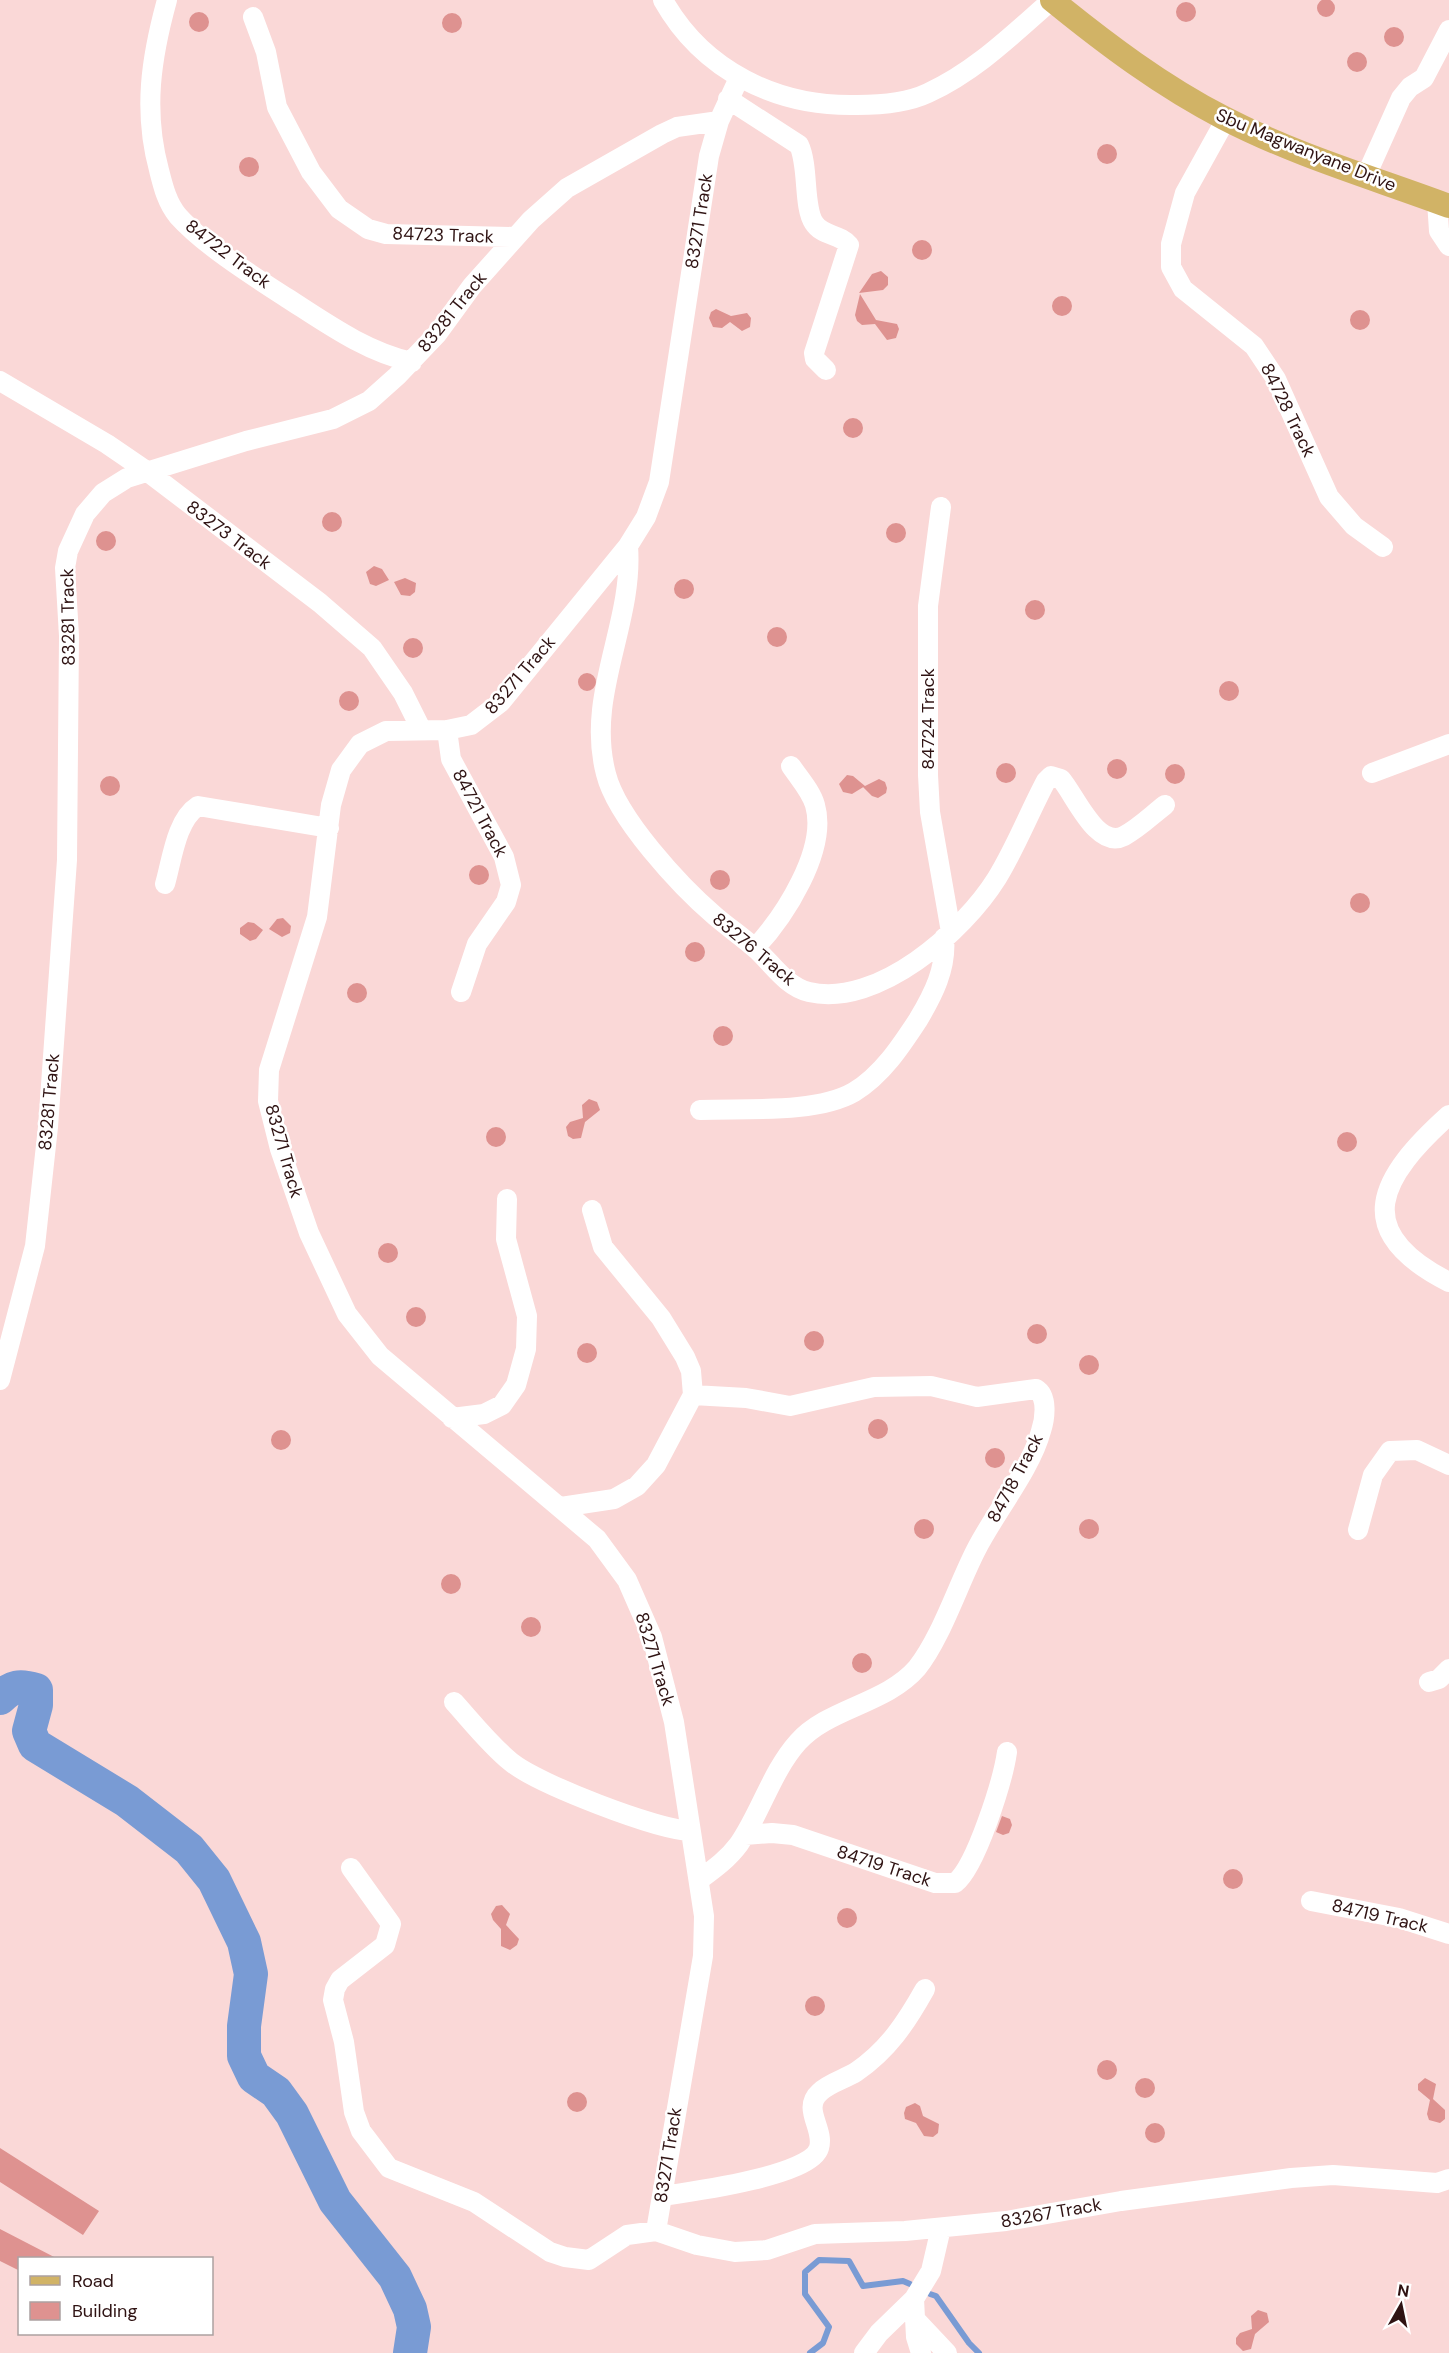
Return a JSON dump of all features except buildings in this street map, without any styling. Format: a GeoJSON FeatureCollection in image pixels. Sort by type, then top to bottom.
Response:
{"type":"FeatureCollection","features":[{"type":"Feature","properties":{"kind":"main road","name":"Sbu Magwanyane Drive"},"geometry":{"type":"LineString","coordinates":[[1052,0],[1144,70],[1226,119],[1366,176],[1443,203]]}},
{"type":"Feature","properties":{"kind":"street","name":"84722 Track"},"geometry":{"type":"LineString","coordinates":[[167,0],[150,75],[150,128],[161,180],[168,200],[177,214],[192,229],[264,283],[321,320],[376,350],[412,362]]}},
{"type":"Feature","properties":{"kind":"street"},"geometry":{"type":"LineString","coordinates":[[663,0],[689,38],[739,78],[778,95],[831,106],[900,101],[927,94],[979,64],[1052,0]]}},
{"type":"Feature","properties":{"kind":"street","name":"84723 Track"},"geometry":{"type":"LineString","coordinates":[[253,17],[266,52],[274,98],[287,128],[311,172],[339,209],[368,229],[386,234],[514,237]]}},
{"type":"Feature","properties":{"kind":"street"},"geometry":{"type":"LineString","coordinates":[[1366,176],[1401,98],[1410,87],[1424,78],[1449,30]]}},
{"type":"Feature","properties":{"kind":"street","name":"83271 Track"},"geometry":{"type":"LineString","coordinates":[[656,2231],[704,1956],[704,1916],[674,1722],[661,1667],[648,1627],[627,1580],[597,1539],[380,1356],[347,1314],[309,1233],[271,1119],[267,1084],[269,1070],[317,917],[335,785],[350,755],[360,744],[386,731],[447,730],[471,726],[501,702],[628,546],[646,517],[659,482],[703,190],[719,121],[739,78]]}},
{"type":"Feature","properties":{"kind":"street"},"geometry":{"type":"LineString","coordinates":[[728,99],[799,145],[812,220],[820,230],[849,245],[814,353],[815,359],[826,370]]}},
{"type":"Feature","properties":{"kind":"street","name":"84728 Track"},"geometry":{"type":"LineString","coordinates":[[1226,119],[1185,193],[1171,244],[1171,267],[1183,289],[1254,346],[1276,379],[1329,497],[1354,526],[1383,547]]}},
{"type":"Feature","properties":{"kind":"street","name":"83281 Track"},"geometry":{"type":"LineString","coordinates":[[0,1380],[34,1246],[48,1127],[67,850],[69,636],[65,568],[74,535],[85,514],[102,493],[114,484],[235,444],[333,418],[369,401],[412,362],[437,334],[472,286],[514,237],[567,188],[633,149],[677,127],[719,121]]}},
{"type":"Feature","properties":{"kind":"street"},"geometry":{"type":"LineString","coordinates":[[1443,203],[1439,231],[1449,246]]}},
{"type":"Feature","properties":{"kind":"street","name":"83273 Track"},"geometry":{"type":"LineString","coordinates":[[0,381],[107,444],[148,472],[320,603],[365,642],[403,693],[421,729]]}},
{"type":"Feature","properties":{"kind":"street","name":"84724 Track"},"geometry":{"type":"LineString","coordinates":[[700,1110],[809,1105],[854,1092],[884,1067],[924,1009],[943,968],[948,935],[930,812],[928,775],[928,606],[941,507]]}},
{"type":"Feature","properties":{"kind":"street","name":"83276 Track"},"geometry":{"type":"LineString","coordinates":[[628,546],[629,581],[601,707],[606,774],[616,798],[651,848],[705,907],[755,948],[794,985],[808,992],[824,993],[871,985],[890,978],[924,957],[948,935],[998,877],[1048,778],[1061,779],[1096,830],[1108,838],[1124,836],[1165,806]]}},
{"type":"Feature","properties":{"kind":"street","name":"84721 Track"},"geometry":{"type":"LineString","coordinates":[[447,730],[451,759],[504,857],[511,885],[506,902],[477,944],[461,992]]}},
{"type":"Feature","properties":{"kind":"street"},"geometry":{"type":"LineString","coordinates":[[1372,773],[1449,744]]}},
{"type":"Feature","properties":{"kind":"street"},"geometry":{"type":"LineString","coordinates":[[755,948],[781,918],[802,879],[814,845],[815,804],[790,766]]}},
{"type":"Feature","properties":{"kind":"street"},"geometry":{"type":"LineString","coordinates":[[165,885],[184,821],[190,811],[198,806],[329,828]]}},
{"type":"Feature","properties":{"kind":"street"},"geometry":{"type":"LineString","coordinates":[[1449,1115],[1393,1178],[1384,1206],[1388,1232],[1397,1246],[1449,1282]]}},
{"type":"Feature","properties":{"kind":"street"},"geometry":{"type":"LineString","coordinates":[[452,1418],[495,1411],[510,1396],[526,1349],[527,1316],[506,1239],[507,1199]]}},
{"type":"Feature","properties":{"kind":"street"},"geometry":{"type":"LineString","coordinates":[[561,1507],[614,1499],[637,1486],[656,1465],[693,1395],[691,1371],[685,1357],[661,1318],[603,1246],[592,1210]]}},
{"type":"Feature","properties":{"kind":"street","name":"84718 Track"},"geometry":{"type":"LineString","coordinates":[[693,1395],[746,1398],[790,1406],[874,1387],[914,1385],[932,1386],[977,1397],[1036,1389],[1042,1395],[1044,1403],[1044,1419],[1036,1443],[977,1548],[917,1668],[888,1691],[818,1725],[803,1737],[788,1756],[744,1835],[720,1864],[699,1880]]}},
{"type":"Feature","properties":{"kind":"street"},"geometry":{"type":"LineString","coordinates":[[1358,1530],[1373,1476],[1390,1452],[1417,1450],[1449,1466]]}},
{"type":"Feature","properties":{"kind":"street"},"geometry":{"type":"LineString","coordinates":[[1429,1682],[1440,1679],[1449,1669]]}},
{"type":"Feature","properties":{"kind":"street"},"geometry":{"type":"LineString","coordinates":[[454,1702],[496,1748],[522,1769],[655,1825],[691,1831]]}},
{"type":"Feature","properties":{"kind":"street","name":"84719 Track"},"geometry":{"type":"LineString","coordinates":[[744,1835],[793,1835],[935,1882],[955,1883],[966,1868],[994,1805],[1007,1752]]}},
{"type":"Feature","properties":{"kind":"street"},"geometry":{"type":"LineString","coordinates":[[351,1868],[391,1924],[385,1945],[340,1980],[333,2000],[344,2042],[354,2112],[361,2131],[377,2155],[389,2168],[483,2207],[550,2252],[566,2258],[589,2260],[627,2235],[656,2231]]}},
{"type":"Feature","properties":{"kind":"street","name":"84719 Track"},"geometry":{"type":"LineString","coordinates":[[1311,1901],[1399,1918],[1449,1934]]}},
{"type":"Feature","properties":{"kind":"street"},"geometry":{"type":"LineString","coordinates":[[662,2196],[722,2188],[796,2167],[812,2158],[819,2149],[820,2138],[812,2112],[814,2100],[821,2091],[853,2074],[892,2042],[925,1989]]}},
{"type":"Feature","properties":{"kind":"street","name":"83267 Track"},"geometry":{"type":"LineString","coordinates":[[656,2231],[697,2245],[735,2252],[767,2250],[815,2234],[941,2228],[1006,2221],[1121,2201],[1301,2177],[1333,2175],[1437,2183],[1449,2179]]}},
{"type":"Feature","properties":{"kind":"street"},"geometry":{"type":"LineString","coordinates":[[864,2353],[879,2333],[914,2299],[931,2271],[941,2228]]}},
{"type":"Feature","properties":{"kind":"street"},"geometry":{"type":"LineString","coordinates":[[914,2299],[921,2353]]}},
{"type":"Feature","properties":{"kind":"street"},"geometry":{"type":"LineString","coordinates":[[915,2319],[947,2353]]}},
{"type":"Feature","properties":{"kind":"waterway"},"geometry":{"type":"LineString","coordinates":[[0,1698],[16,1688],[25,1687],[36,1690],[36,1705],[29,1731],[35,1745],[127,1801],[189,1849],[214,1880],[244,1942],[251,1974],[244,2026],[244,2056],[254,2077],[276,2092],[292,2114],[335,2201],[395,2277],[410,2309],[414,2327],[410,2353]]}},
{"type":"Feature","properties":{"kind":"waterway"},"geometry":{"type":"LineString","coordinates":[[810,2353],[823,2343],[829,2327],[805,2294],[805,2272],[819,2260],[849,2261],[863,2286],[903,2281],[910,2284]]}},
{"type":"Feature","properties":{"kind":"waterway"},"geometry":{"type":"LineString","coordinates":[[930,2294],[936,2296],[969,2343],[979,2353]]}}]}
